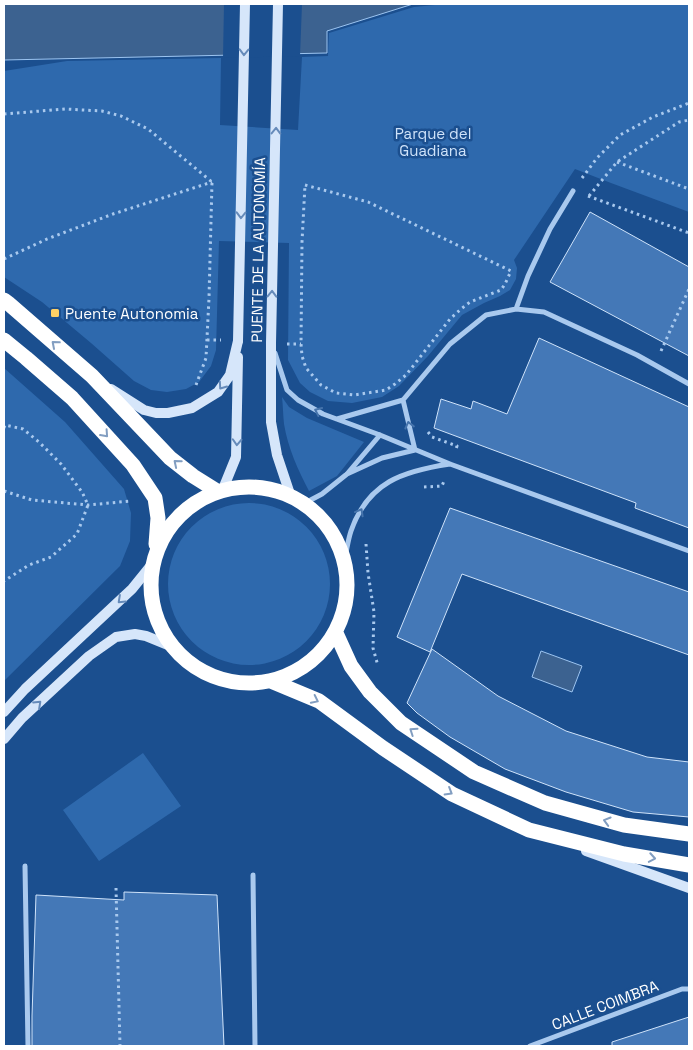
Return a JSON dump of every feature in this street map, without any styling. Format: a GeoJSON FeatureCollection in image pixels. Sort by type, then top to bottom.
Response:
{"type":"FeatureCollection","features":[{"type":"Feature","properties":{"kind":"highway"},"geometry":{"type":"LineString","coordinates":[[4,300],[92,376],[170,458],[193,476],[220,490]]}},
{"type":"Feature","properties":{"kind":"highway"},"geometry":{"type":"LineString","coordinates":[[4,340],[72,398],[133,465],[155,498],[158,518],[150,586],[153,608],[161,629],[173,647],[193,666],[217,678],[244,683],[270,681],[290,675],[308,664],[324,650],[336,633],[346,609],[349,584],[345,558],[331,529],[305,503],[290,494],[257,486],[220,490],[197,501],[179,515],[165,533],[154,558]]}},
{"type":"Feature","properties":{"kind":"highway"},"geometry":{"type":"LineString","coordinates":[[336,633],[351,666],[370,692],[401,723],[474,772],[545,803],[624,826],[689,834]]}},
{"type":"Feature","properties":{"kind":"highway"},"geometry":{"type":"LineString","coordinates":[[270,681],[319,701],[383,748],[452,794],[529,830],[624,854],[689,865]]}},
{"type":"Feature","properties":{"kind":"main road","name":"PUENTE DE LA AUTONOMÍA"},"geometry":{"type":"LineString","coordinates":[[220,490],[236,457],[238,426],[245,4]]}},
{"type":"Feature","properties":{"kind":"main road","name":"PUENTE DE LA AUTONOMÍA"},"geometry":{"type":"LineString","coordinates":[[278,4],[271,422],[278,455],[290,494]]}},
{"type":"Feature","properties":{"kind":"main road"},"geometry":{"type":"LineString","coordinates":[[92,376],[144,410],[156,413],[192,408],[218,392],[230,374],[238,341]]}},
{"type":"Feature","properties":{"kind":"main road"},"geometry":{"type":"LineString","coordinates":[[4,712],[25,689],[132,590],[154,558]]}},
{"type":"Feature","properties":{"kind":"main road"},"geometry":{"type":"LineString","coordinates":[[4,739],[22,718],[89,656],[116,638],[135,634],[146,636],[173,647]]}},
{"type":"Feature","properties":{"kind":"main road"},"geometry":{"type":"LineString","coordinates":[[529,830],[689,888]]}},
{"type":"Feature","properties":{"kind":"street"},"geometry":{"type":"LineString","coordinates":[[516,309],[528,276],[550,229],[573,191]]}},
{"type":"Feature","properties":{"kind":"street"},"geometry":{"type":"LineString","coordinates":[[337,419],[403,400],[450,344],[486,315],[516,309],[544,312],[637,355],[689,384]]}},
{"type":"Feature","properties":{"kind":"street"},"geometry":{"type":"LineString","coordinates":[[272,342],[287,390],[298,400],[310,407],[450,464],[689,551]]}},
{"type":"Feature","properties":{"kind":"street"},"geometry":{"type":"LineString","coordinates":[[403,400],[415,450]]}},
{"type":"Feature","properties":{"kind":"street"},"geometry":{"type":"LineString","coordinates":[[305,503],[322,494],[347,474],[380,435]]}},
{"type":"Feature","properties":{"kind":"street"},"geometry":{"type":"LineString","coordinates":[[347,474],[382,458],[415,450]]}},
{"type":"Feature","properties":{"kind":"street"},"geometry":{"type":"LineString","coordinates":[[345,558],[351,532],[361,509],[375,491],[396,477],[425,468],[450,464]]}},
{"type":"Feature","properties":{"kind":"street"},"geometry":{"type":"LineString","coordinates":[[25,866],[28,1046]]}},
{"type":"Feature","properties":{"kind":"street"},"geometry":{"type":"LineString","coordinates":[[253,875],[254,1046]]}},
{"type":"Feature","properties":{"kind":"street","name":"CALLE COIMBRA"},"geometry":{"type":"LineString","coordinates":[[530,1046],[682,989],[689,989]]}},
{"type":"Feature","properties":{"kind":"path"},"geometry":{"type":"LineString","coordinates":[[689,103],[653,117],[620,136],[597,158],[573,191],[689,233]]}},
{"type":"Feature","properties":{"kind":"path"},"geometry":{"type":"LineString","coordinates":[[4,114],[65,109],[102,112],[121,116],[148,129],[212,182]]}},
{"type":"Feature","properties":{"kind":"path"},"geometry":{"type":"LineString","coordinates":[[588,196],[616,162],[679,122],[689,120]]}},
{"type":"Feature","properties":{"kind":"path"},"geometry":{"type":"LineString","coordinates":[[616,162],[689,190]]}},
{"type":"Feature","properties":{"kind":"path"},"geometry":{"type":"LineString","coordinates":[[4,259],[47,239],[113,214],[212,182]]}},
{"type":"Feature","properties":{"kind":"path"},"geometry":{"type":"LineString","coordinates":[[194,390],[206,358],[212,182]]}},
{"type":"Feature","properties":{"kind":"path"},"geometry":{"type":"LineString","coordinates":[[305,185],[368,202],[511,271],[501,290],[470,302],[450,319],[406,375],[386,390],[354,395],[336,393],[321,385],[306,368],[301,344],[302,242],[305,185]]}},
{"type":"Feature","properties":{"kind":"path"},"geometry":{"type":"LineString","coordinates":[[654,365],[689,289]]}},
{"type":"Feature","properties":{"kind":"path"},"geometry":{"type":"LineString","coordinates":[[207,340],[219,340]]}},
{"type":"Feature","properties":{"kind":"path"},"geometry":{"type":"LineString","coordinates":[[287,344],[301,344]]}},
{"type":"Feature","properties":{"kind":"path"},"geometry":{"type":"LineString","coordinates":[[386,390],[403,400]]}},
{"type":"Feature","properties":{"kind":"path"},"geometry":{"type":"LineString","coordinates":[[4,428],[5,425],[23,429],[39,442],[61,464],[82,492],[88,505],[77,534],[51,557],[29,565],[4,580]]}},
{"type":"Feature","properties":{"kind":"path"},"geometry":{"type":"LineString","coordinates":[[419,488],[442,486],[457,446],[432,437],[425,427]]}},
{"type":"Feature","properties":{"kind":"path"},"geometry":{"type":"LineString","coordinates":[[4,491],[32,500],[88,505],[155,498]]}},
{"type":"Feature","properties":{"kind":"path"},"geometry":{"type":"LineString","coordinates":[[366,537],[368,574],[374,612],[372,648],[379,668]]}},
{"type":"Feature","properties":{"kind":"path"},"geometry":{"type":"LineString","coordinates":[[116,888],[120,1046]]}},
{"type":"Feature","properties":{"kind":"green space","name":"Parque del Guadiana"},"geometry":{"type":"Polygon","coordinates":[[[445,4],[689,4],[689,212],[575,169],[514,260],[517,268],[516,279],[510,290],[462,315],[428,356],[399,386],[382,397],[352,403],[328,401],[310,392],[300,383],[288,360],[289,243],[219,241],[216,350],[211,366],[199,382],[186,389],[167,392],[151,390],[134,381],[42,302],[4,277],[4,71],[67,61],[221,58],[220,125],[298,130],[302,57],[328,56],[329,33],[414,7],[445,4]]]}},
{"type":"Feature","properties":{"kind":"green space"},"geometry":{"type":"Polygon","coordinates":[[[4,368],[65,422],[124,489],[131,513],[130,541],[120,566],[4,681],[4,368]]]}},
{"type":"Feature","properties":{"kind":"green space"},"geometry":{"type":"Polygon","coordinates":[[[282,397],[289,407],[307,418],[364,442],[337,476],[309,491],[297,467],[288,442],[284,424],[282,397]]]}},
{"type":"Feature","properties":{"kind":"green space"},"geometry":{"type":"Polygon","coordinates":[[[257,503],[280,509],[300,521],[312,533],[327,560],[330,584],[327,608],[324,615],[312,635],[300,647],[273,662],[241,665],[218,659],[198,647],[186,635],[171,608],[168,576],[174,553],[186,533],[198,521],[225,506],[257,503]]]}},
{"type":"Feature","properties":{"kind":"green space"},"geometry":{"type":"Polygon","coordinates":[[[143,753],[181,806],[99,861],[63,810],[143,753]]]}},
{"type":"Feature","properties":{"kind":"shaded area"},"geometry":{"type":"Polygon","coordinates":[[[4,4],[413,4],[327,31],[327,53],[4,60],[4,4]]]}},
{"type":"Feature","properties":{"kind":"shaded area"},"geometry":{"type":"Polygon","coordinates":[[[541,651],[582,666],[572,692],[532,677],[541,651]]]}},
{"type":"Feature","properties":{"kind":"pier"},"geometry":{"type":"Polygon","coordinates":[[[224,4],[302,4],[300,56],[223,58],[224,4]]]}},
{"type":"Feature","properties":{"kind":"building"},"geometry":{"type":"Polygon","coordinates":[[[590,212],[689,267],[689,356],[550,282],[590,212]]]}},
{"type":"Feature","properties":{"kind":"building"},"geometry":{"type":"Polygon","coordinates":[[[539,338],[689,407],[689,528],[635,508],[636,503],[434,428],[441,399],[471,409],[473,401],[507,414],[539,338]]]}},
{"type":"Feature","properties":{"kind":"building"},"geometry":{"type":"Polygon","coordinates":[[[450,508],[689,592],[689,655],[462,574],[430,652],[397,637],[450,508]]]}},
{"type":"Feature","properties":{"kind":"building"},"geometry":{"type":"Polygon","coordinates":[[[432,649],[498,696],[566,731],[647,757],[689,762],[689,817],[633,812],[566,792],[505,769],[450,737],[417,713],[407,703],[432,649]]]}},
{"type":"Feature","properties":{"kind":"building"},"geometry":{"type":"Polygon","coordinates":[[[124,892],[217,895],[224,1046],[32,1046],[36,895],[124,900],[124,892]]]}},
{"type":"Feature","properties":{"kind":"building"},"geometry":{"type":"Polygon","coordinates":[[[689,1017],[689,1046],[612,1046],[612,1042],[689,1017]]]}},
{"type":"Feature","properties":{"kind":"place","name":"Puente Autonomia"},"geometry":{"type":"Point","coordinates":[55,313]}}]}
